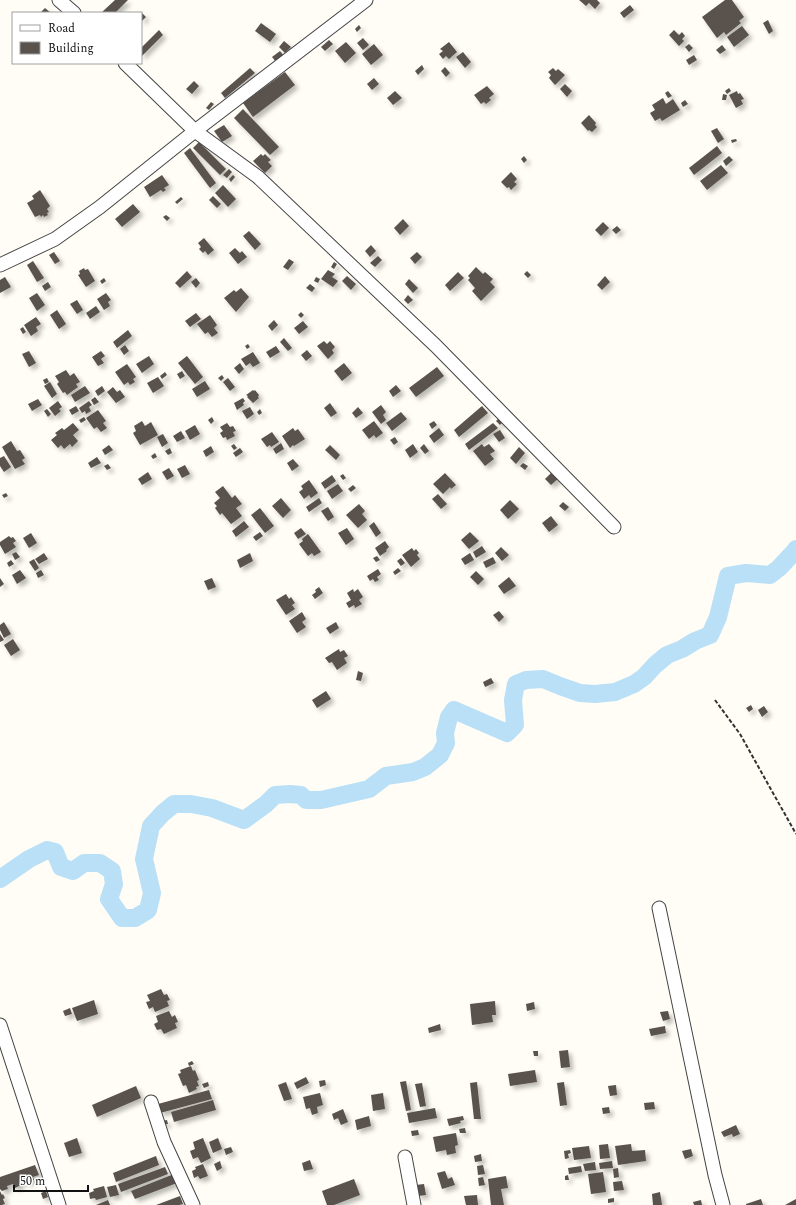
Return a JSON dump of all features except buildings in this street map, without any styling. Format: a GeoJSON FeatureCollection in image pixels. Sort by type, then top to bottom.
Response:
{"type":"FeatureCollection","features":[{"type":"Feature","properties":{"kind":"street"},"geometry":{"type":"LineString","coordinates":[[59,0],[73,12]]}},
{"type":"Feature","properties":{"kind":"street"},"geometry":{"type":"LineString","coordinates":[[0,265],[54,239],[100,207],[195,131],[366,0]]}},
{"type":"Feature","properties":{"kind":"street"},"geometry":{"type":"LineString","coordinates":[[126,64],[195,131],[258,177],[436,346],[614,526]]}},
{"type":"Feature","properties":{"kind":"street"},"geometry":{"type":"LineString","coordinates":[[659,908],[715,1175],[723,1205]]}},
{"type":"Feature","properties":{"kind":"street"},"geometry":{"type":"LineString","coordinates":[[0,1025],[59,1205]]}},
{"type":"Feature","properties":{"kind":"street"},"geometry":{"type":"LineString","coordinates":[[151,1102],[164,1142],[193,1205]]}},
{"type":"Feature","properties":{"kind":"street"},"geometry":{"type":"LineString","coordinates":[[406,1157],[414,1205]]}},
{"type":"Feature","properties":{"kind":"path"},"geometry":{"type":"LineString","coordinates":[[715,700],[740,734],[796,834]]}},
{"type":"Feature","properties":{"kind":"waterway"},"geometry":{"type":"LineString","coordinates":[[0,879],[29,859],[47,850],[55,852],[61,867],[73,871],[84,863],[100,863],[112,871],[114,884],[109,899],[122,918],[135,918],[148,910],[152,893],[144,859],[151,826],[174,804],[191,804],[212,808],[244,820],[266,804],[275,795],[301,795],[306,800],[321,800],[369,789],[386,776],[413,772],[425,767],[440,755],[446,743],[445,733],[449,717],[454,710],[507,733],[515,725],[513,700],[516,684],[526,680],[543,679],[580,693],[595,694],[615,692],[634,684],[644,677],[667,655],[710,635],[718,617],[728,576],[746,573],[770,575],[779,568],[796,549]]}}]}
